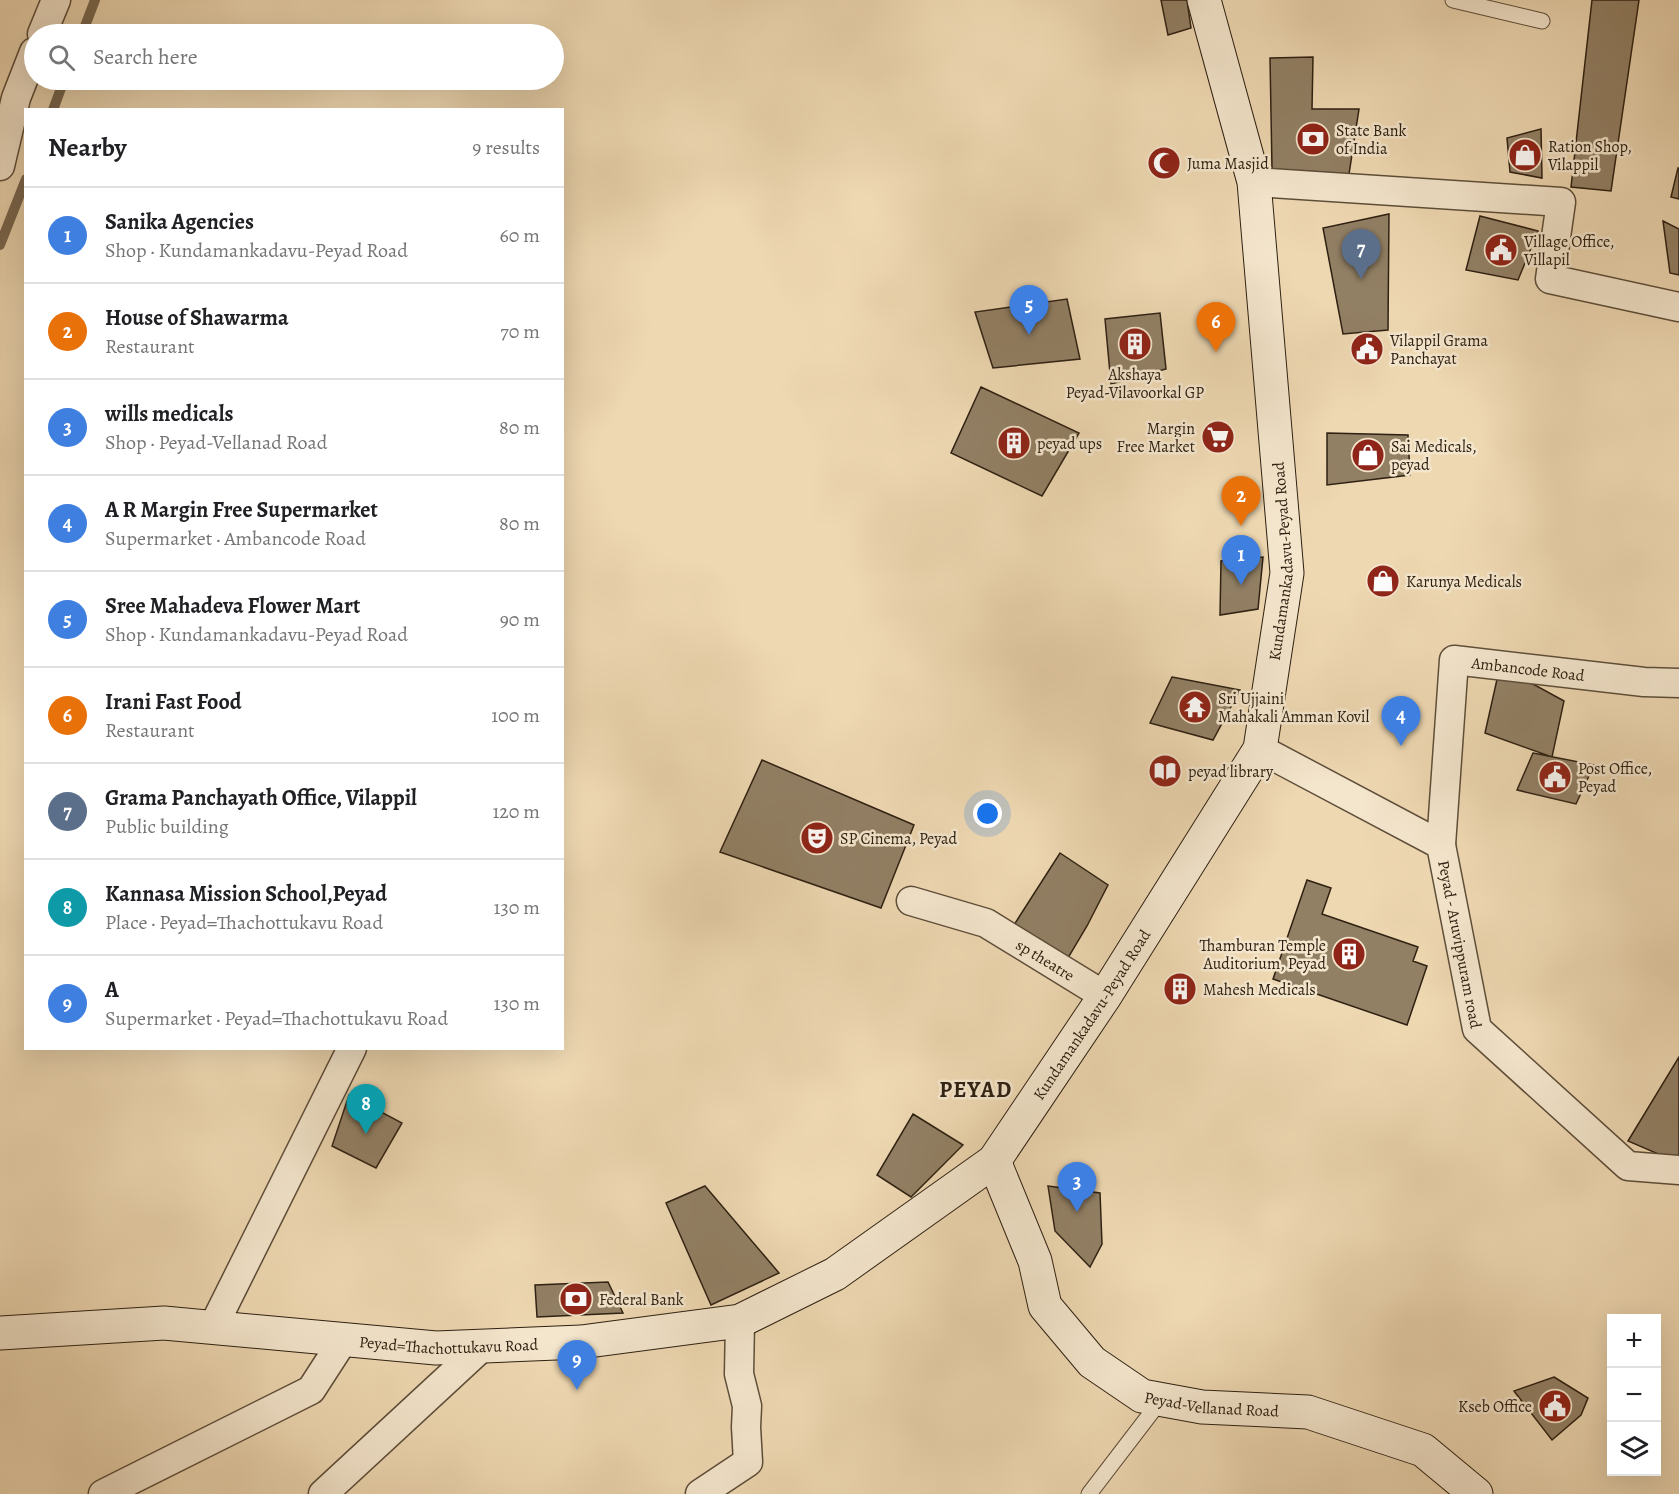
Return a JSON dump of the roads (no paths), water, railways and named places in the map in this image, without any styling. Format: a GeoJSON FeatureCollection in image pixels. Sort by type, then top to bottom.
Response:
{"type":"FeatureCollection","features":[{"type":"Feature","properties":{"kind":"main road","name":"Kundamankadavu-Peyad Road"},"geometry":{"type":"LineString","coordinates":[[994,1161],[1105,996],[1260,749],[1287,573],[1254,182],[1203,0]]}},
{"type":"Feature","properties":{"kind":"main road","name":"Peyad=Thachottukavu Road"},"geometry":{"type":"LineString","coordinates":[[0,1333],[164,1323],[436,1348],[581,1342],[740,1321],[835,1274],[994,1161]]}},
{"type":"Feature","properties":{"kind":"main road","name":"Peyad-Vellanad Road"},"geometry":{"type":"LineString","coordinates":[[994,1161],[1035,1261],[1046,1306],[1092,1362],[1142,1396],[1202,1407],[1308,1412],[1423,1450],[1476,1494]]}},
{"type":"Feature","properties":{"kind":"street"},"geometry":{"type":"LineString","coordinates":[[46,24],[56,0]]}},
{"type":"Feature","properties":{"kind":"street"},"geometry":{"type":"LineString","coordinates":[[0,166],[16,98],[24,78]]}},
{"type":"Feature","properties":{"kind":"street"},"geometry":{"type":"LineString","coordinates":[[1254,182],[1561,202],[1550,279],[1679,307]]}},
{"type":"Feature","properties":{"kind":"street","name":"Ambancode Road"},"geometry":{"type":"LineString","coordinates":[[1441,845],[1454,660],[1644,682],[1679,683]]}},
{"type":"Feature","properties":{"kind":"street","name":"Peyad - Aruvippuram road"},"geometry":{"type":"LineString","coordinates":[[1260,749],[1441,845],[1477,1029],[1628,1166],[1679,1170]]}},
{"type":"Feature","properties":{"kind":"street","name":"sp theatre"},"geometry":{"type":"LineString","coordinates":[[912,901],[986,923],[1105,996]]}},
{"type":"Feature","properties":{"kind":"street"},"geometry":{"type":"LineString","coordinates":[[213,1327],[351,1050]]}},
{"type":"Feature","properties":{"kind":"street"},"geometry":{"type":"LineString","coordinates":[[700,1494],[748,1462],[747,1406],[739,1374],[740,1321]]}},
{"type":"Feature","properties":{"kind":"street"},"geometry":{"type":"LineString","coordinates":[[103,1494],[311,1390],[344,1339]]}},
{"type":"Feature","properties":{"kind":"street"},"geometry":{"type":"LineString","coordinates":[[324,1494],[483,1346]]}},
{"type":"Feature","properties":{"kind":"lane"},"geometry":{"type":"LineString","coordinates":[[1453,0],[1542,21]]}},
{"type":"Feature","properties":{"kind":"lane"},"geometry":{"type":"LineString","coordinates":[[1089,1494],[1161,1400]]}},
{"type":"Feature","properties":{"kind":"waterway"},"geometry":{"type":"LineString","coordinates":[[86,24],[95,0]]}},
{"type":"Feature","properties":{"kind":"waterway"},"geometry":{"type":"LineString","coordinates":[[54,108],[60,90]]}},
{"type":"Feature","properties":{"kind":"waterway"},"geometry":{"type":"LineString","coordinates":[[0,245],[24,184]]}},
{"type":"Feature","properties":{"kind":"place","name":"State Bank of India"},"geometry":{"type":"Point","coordinates":[1313,139]}},
{"type":"Feature","properties":{"kind":"place","name":"Ration Shop, Vilappil"},"geometry":{"type":"Point","coordinates":[1525,155]}},
{"type":"Feature","properties":{"kind":"place","name":"Juma Masjid"},"geometry":{"type":"Point","coordinates":[1164,163]}},
{"type":"Feature","properties":{"kind":"place","name":"Village Office, Villapil"},"geometry":{"type":"Point","coordinates":[1501,250]}},
{"type":"Feature","properties":{"kind":"place","name":"Grama Panchayath Office, Vilappil"},"geometry":{"type":"Point","coordinates":[1361,279]}},
{"type":"Feature","properties":{"kind":"place","name":"Sree Mahadeva Flower Mart"},"geometry":{"type":"Point","coordinates":[1029,335]}},
{"type":"Feature","properties":{"kind":"place","name":"Akshaya Peyad-Vilavoorkal GP"},"geometry":{"type":"Point","coordinates":[1135,344]}},
{"type":"Feature","properties":{"kind":"place","name":"Vilappil Grama Panchayat"},"geometry":{"type":"Point","coordinates":[1367,349]}},
{"type":"Feature","properties":{"kind":"place","name":"Irani Fast Food"},"geometry":{"type":"Point","coordinates":[1216,352]}},
{"type":"Feature","properties":{"kind":"place","name":"Margin Free Market"},"geometry":{"type":"Point","coordinates":[1218,437]}},
{"type":"Feature","properties":{"kind":"place","name":"peyad ups"},"geometry":{"type":"Point","coordinates":[1014,443]}},
{"type":"Feature","properties":{"kind":"place","name":"Sai Medicals, peyad"},"geometry":{"type":"Point","coordinates":[1368,455]}},
{"type":"Feature","properties":{"kind":"place","name":"House of Shawarma"},"geometry":{"type":"Point","coordinates":[1241,526]}},
{"type":"Feature","properties":{"kind":"place","name":"Karunya Medicals"},"geometry":{"type":"Point","coordinates":[1383,581]}},
{"type":"Feature","properties":{"kind":"place","name":"Sanika Agencies"},"geometry":{"type":"Point","coordinates":[1241,585]}},
{"type":"Feature","properties":{"kind":"place","name":"Sri Ujjaini Mahakali Amman Kovil"},"geometry":{"type":"Point","coordinates":[1195,707]}},
{"type":"Feature","properties":{"kind":"place","name":"A R Margin Free Supermarket"},"geometry":{"type":"Point","coordinates":[1401,746]}},
{"type":"Feature","properties":{"kind":"place","name":"peyad library"},"geometry":{"type":"Point","coordinates":[1165,771]}},
{"type":"Feature","properties":{"kind":"place","name":"Post Office, Peyad"},"geometry":{"type":"Point","coordinates":[1555,777]}},
{"type":"Feature","properties":{"kind":"place","name":"SP Cinema, Peyad"},"geometry":{"type":"Point","coordinates":[817,838]}},
{"type":"Feature","properties":{"kind":"place","name":"Thamburan Temple Auditorium, Peyad"},"geometry":{"type":"Point","coordinates":[1349,954]}},
{"type":"Feature","properties":{"kind":"place","name":"Mahesh Medicals"},"geometry":{"type":"Point","coordinates":[1180,989]}},
{"type":"Feature","properties":{"kind":"place","name":"Kannasa Mission School,Peyad"},"geometry":{"type":"Point","coordinates":[366,1134]}},
{"type":"Feature","properties":{"kind":"place","name":"wills medicals"},"geometry":{"type":"Point","coordinates":[1077,1212]}},
{"type":"Feature","properties":{"kind":"place","name":"Federal Bank"},"geometry":{"type":"Point","coordinates":[576,1299]}},
{"type":"Feature","properties":{"kind":"place","name":"A"},"geometry":{"type":"Point","coordinates":[577,1390]}},
{"type":"Feature","properties":{"kind":"place","name":"Kseb Office"},"geometry":{"type":"Point","coordinates":[1555,1406]}},
{"type":"Feature","properties":{"kind":"district","name":"PEYAD"},"geometry":{"type":"Point","coordinates":[976,1089]}}]}
